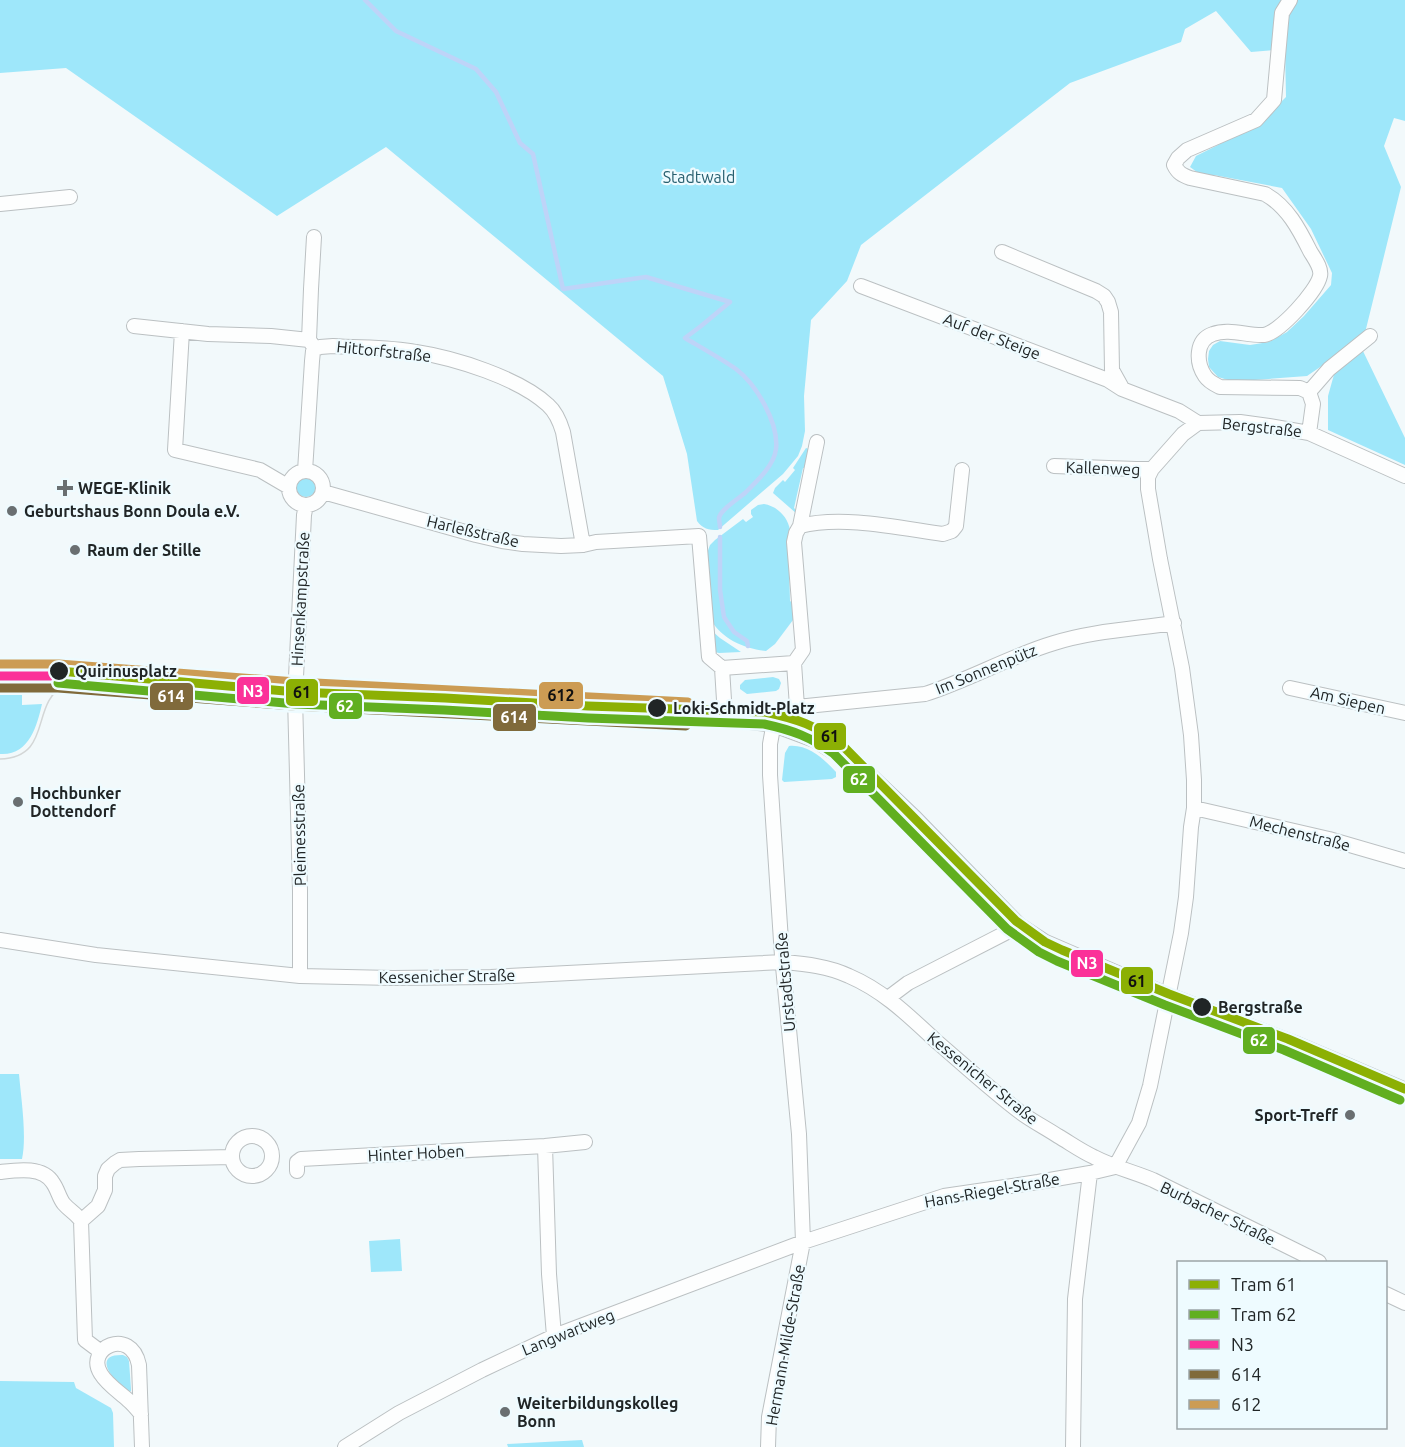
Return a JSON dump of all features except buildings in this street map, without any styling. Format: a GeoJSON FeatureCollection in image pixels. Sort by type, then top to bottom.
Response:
{"type":"FeatureCollection","features":[{"type":"Feature","properties":{"kind":"main road"},"geometry":{"type":"LineString","coordinates":[[0,676],[58,676],[296,694],[725,716],[774,722],[817,738],[848,758],[912,819],[1017,927],[1051,948],[1168,998],[1286,1042],[1405,1093]]}},
{"type":"Feature","properties":{"kind":"street"},"geometry":{"type":"LineString","coordinates":[[1290,0],[1282,13],[1274,100],[1256,120],[1187,150],[1174,165],[1182,176],[1265,194],[1275,200],[1293,220],[1320,269],[1320,275],[1315,287],[1300,307],[1272,332],[1265,334],[1218,332],[1209,335],[1204,340],[1198,356],[1199,363],[1205,377],[1220,387],[1300,388],[1310,392],[1329,369],[1370,336]]}},
{"type":"Feature","properties":{"kind":"street"},"geometry":{"type":"LineString","coordinates":[[0,204],[70,197]]}},
{"type":"Feature","properties":{"kind":"street"},"geometry":{"type":"LineString","coordinates":[[305,471],[313,351],[311,289],[314,237]]}},
{"type":"Feature","properties":{"kind":"street"},"geometry":{"type":"LineString","coordinates":[[1002,252],[1104,296],[1111,312],[1112,370],[1122,389]]}},
{"type":"Feature","properties":{"kind":"street","name":"Auf der Steige"},"geometry":{"type":"LineString","coordinates":[[861,286],[1108,380],[1122,389],[1179,411],[1198,423]]}},
{"type":"Feature","properties":{"kind":"street","name":"Hittorfstraße"},"geometry":{"type":"LineString","coordinates":[[134,326],[208,334],[271,336],[320,346],[414,351],[480,369],[514,383],[536,395],[549,406],[564,432],[583,545]]}},
{"type":"Feature","properties":{"kind":"street"},"geometry":{"type":"LineString","coordinates":[[182,331],[175,450],[260,470],[289,488]]}},
{"type":"Feature","properties":{"kind":"street","name":"Bergstraße"},"geometry":{"type":"LineString","coordinates":[[1152,469],[1183,434],[1198,423],[1240,422],[1309,434],[1313,404],[1310,392]]}},
{"type":"Feature","properties":{"kind":"street"},"geometry":{"type":"LineString","coordinates":[[1309,434],[1405,476]]}},
{"type":"Feature","properties":{"kind":"street"},"geometry":{"type":"LineString","coordinates":[[774,722],[781,715],[797,707],[794,663],[803,650],[794,542],[800,527],[817,442]]}},
{"type":"Feature","properties":{"kind":"street","name":"Kallenweg"},"geometry":{"type":"LineString","coordinates":[[1054,466],[1152,469]]}},
{"type":"Feature","properties":{"kind":"street"},"geometry":{"type":"LineString","coordinates":[[1115,1167],[1139,1124],[1150,1086],[1181,933],[1194,808],[1191,735],[1182,668],[1148,489],[1148,477],[1152,469]]}},
{"type":"Feature","properties":{"kind":"street"},"geometry":{"type":"LineString","coordinates":[[800,527],[820,523],[851,522],[943,534],[952,531],[956,526],[962,470]]}},
{"type":"Feature","properties":{"kind":"street"},"geometry":{"type":"LineString","coordinates":[[305,471],[319,477],[323,487],[321,496],[315,503],[306,505],[294,500],[289,488],[294,476],[305,471]]}},
{"type":"Feature","properties":{"kind":"street","name":"Harleßstraße"},"geometry":{"type":"LineString","coordinates":[[323,492],[476,535],[523,544],[561,546],[699,536],[709,657],[722,668]]}},
{"type":"Feature","properties":{"kind":"street","name":"Hinsenkampstraße"},"geometry":{"type":"LineString","coordinates":[[296,694],[306,505]]}},
{"type":"Feature","properties":{"kind":"street","name":"Im Sonnenpütz"},"geometry":{"type":"LineString","coordinates":[[797,707],[925,694],[1057,642],[1081,636],[1173,623]]}},
{"type":"Feature","properties":{"kind":"street"},"geometry":{"type":"LineString","coordinates":[[725,716],[722,668],[794,663]]}},
{"type":"Feature","properties":{"kind":"street","name":"Am Siepen"},"geometry":{"type":"LineString","coordinates":[[1290,687],[1405,713]]}},
{"type":"Feature","properties":{"kind":"street","name":"Pleimesstraße"},"geometry":{"type":"LineString","coordinates":[[296,694],[300,976]]}},
{"type":"Feature","properties":{"kind":"street","name":"Urstadtstraße"},"geometry":{"type":"LineString","coordinates":[[774,722],[770,744],[771,795],[799,1134],[803,1242]]}},
{"type":"Feature","properties":{"kind":"street","name":"Mechenstraße"},"geometry":{"type":"LineString","coordinates":[[1194,808],[1329,839],[1405,861]]}},
{"type":"Feature","properties":{"kind":"street"},"geometry":{"type":"LineString","coordinates":[[888,998],[908,983],[1017,927]]}},
{"type":"Feature","properties":{"kind":"street","name":"Kessenicher Straße"},"geometry":{"type":"LineString","coordinates":[[0,940],[96,955],[300,976],[491,977],[783,962],[814,965],[866,983],[905,1011],[970,1071],[1022,1113],[1092,1157],[1115,1167]]}},
{"type":"Feature","properties":{"kind":"street","name":"Hinter Hoben"},"geometry":{"type":"LineString","coordinates":[[297,1171],[297,1162],[301,1159],[585,1142]]}},
{"type":"Feature","properties":{"kind":"street"},"geometry":{"type":"LineString","coordinates":[[545,1146],[549,1274],[554,1336]]}},
{"type":"Feature","properties":{"kind":"street"},"geometry":{"type":"LineString","coordinates":[[81,1221],[98,1206],[105,1190],[105,1176],[108,1169],[120,1160],[232,1158]]}},
{"type":"Feature","properties":{"kind":"street","name":"Hans-Riegel-Straße"},"geometry":{"type":"LineString","coordinates":[[803,1242],[944,1196],[1115,1167]]}},
{"type":"Feature","properties":{"kind":"street","name":"Burbacher Straße"},"geometry":{"type":"LineString","coordinates":[[1115,1167],[1153,1180],[1315,1261]]}},
{"type":"Feature","properties":{"kind":"street"},"geometry":{"type":"LineString","coordinates":[[0,1172],[38,1172],[46,1176],[52,1181],[64,1204],[81,1221],[85,1340],[101,1352]]}},
{"type":"Feature","properties":{"kind":"street"},"geometry":{"type":"LineString","coordinates":[[1073,1447],[1075,1299],[1090,1173]]}},
{"type":"Feature","properties":{"kind":"street","name":"Langwartweg"},"geometry":{"type":"LineString","coordinates":[[345,1447],[399,1413],[554,1336],[803,1242]]}},
{"type":"Feature","properties":{"kind":"street","name":"Hermann-Milde-Straße"},"geometry":{"type":"LineString","coordinates":[[768,1447],[769,1418],[803,1242]]}},
{"type":"Feature","properties":{"kind":"street"},"geometry":{"type":"LineString","coordinates":[[1387,1295],[1405,1304]]}},
{"type":"Feature","properties":{"kind":"street"},"geometry":{"type":"LineString","coordinates":[[141,1414],[101,1374],[97,1363],[101,1352],[107,1346],[125,1344],[134,1353],[139,1365],[141,1414],[142,1447]]}},
{"type":"Feature","properties":{"kind":"green space","name":"Stadtwald"},"geometry":{"type":"Polygon","coordinates":[[[0,0],[1405,0],[1405,121],[1394,118],[1384,146],[1401,187],[1364,337],[1307,376],[1241,381],[1218,377],[1209,367],[1209,351],[1213,345],[1220,341],[1250,345],[1269,342],[1287,332],[1331,285],[1332,273],[1311,229],[1282,188],[1214,175],[1201,175],[1190,167],[1196,156],[1263,120],[1286,97],[1285,49],[1251,52],[1216,11],[1185,29],[1181,42],[1070,83],[861,245],[847,281],[811,320],[804,396],[805,431],[798,456],[783,474],[718,530],[711,530],[697,521],[687,454],[663,376],[386,147],[277,216],[66,68],[0,73],[0,0]]]}},
{"type":"Feature","properties":{"kind":"green space"},"geometry":{"type":"Polygon","coordinates":[[[1362,349],[1405,438],[1405,465],[1328,430],[1328,396],[1335,371],[1362,349]]]}},
{"type":"Feature","properties":{"kind":"green space"},"geometry":{"type":"Polygon","coordinates":[[[806,448],[809,449],[806,468],[803,468],[794,508],[797,514],[773,493],[775,488],[783,480],[785,482],[795,470],[793,468],[806,448]]]}},
{"type":"Feature","properties":{"kind":"green space"},"geometry":{"type":"Polygon","coordinates":[[[306,477],[313,480],[316,487],[313,494],[306,497],[299,494],[296,487],[299,480],[306,477]]]}},
{"type":"Feature","properties":{"kind":"green space"},"geometry":{"type":"Polygon","coordinates":[[[764,504],[777,510],[789,525],[790,601],[794,604],[793,620],[775,644],[766,651],[735,642],[721,633],[711,620],[706,556],[710,545],[715,540],[743,519],[746,522],[753,517],[751,510],[764,504]]]}},
{"type":"Feature","properties":{"kind":"green space"},"geometry":{"type":"Polygon","coordinates":[[[712,631],[720,638],[741,652],[715,652],[712,631]]]}},
{"type":"Feature","properties":{"kind":"green space"},"geometry":{"type":"Polygon","coordinates":[[[773,677],[779,679],[781,683],[776,691],[747,694],[740,689],[740,685],[745,680],[773,677]]]}},
{"type":"Feature","properties":{"kind":"green space"},"geometry":{"type":"Polygon","coordinates":[[[22,692],[22,705],[42,704],[34,730],[25,745],[18,750],[0,754],[0,694],[22,692]]]}},
{"type":"Feature","properties":{"kind":"green space"},"geometry":{"type":"Polygon","coordinates":[[[789,746],[803,747],[815,753],[836,772],[836,777],[784,782],[782,780],[785,753],[789,746]]]}},
{"type":"Feature","properties":{"kind":"green space"},"geometry":{"type":"Polygon","coordinates":[[[0,1074],[19,1074],[24,1128],[22,1159],[0,1159],[0,1074]]]}},
{"type":"Feature","properties":{"kind":"green space"},"geometry":{"type":"Polygon","coordinates":[[[400,1239],[402,1271],[371,1272],[369,1241],[400,1239]]]}},
{"type":"Feature","properties":{"kind":"green space"},"geometry":{"type":"Polygon","coordinates":[[[123,1355],[129,1361],[131,1391],[129,1392],[112,1377],[107,1364],[108,1359],[113,1356],[123,1355]]]}},
{"type":"Feature","properties":{"kind":"green space"},"geometry":{"type":"Polygon","coordinates":[[[0,1381],[74,1382],[76,1388],[111,1408],[114,1447],[0,1447],[0,1381]]]}},
{"type":"Feature","properties":{"kind":"green space"},"geometry":{"type":"Polygon","coordinates":[[[582,1440],[584,1447],[508,1447],[507,1444],[582,1440]]]}},
{"type":"Feature","properties":{"kind":"waterway"},"geometry":{"type":"LineString","coordinates":[[365,0],[396,31],[476,69],[496,92],[520,143],[533,154],[563,289],[646,277],[730,302],[685,338],[736,369],[751,384],[770,416],[776,449],[772,462],[764,473],[720,515],[720,527]]}},
{"type":"Feature","properties":{"kind":"waterway"},"geometry":{"type":"LineString","coordinates":[[720,537],[720,590],[724,617],[734,632],[747,641],[748,646]]}},
{"type":"Feature","properties":{"kind":"tram line"},"geometry":{"type":"LineString","coordinates":[[0,674],[21,669],[59,671]]}},
{"type":"Feature","properties":{"kind":"tram line","name":"61"},"geometry":{"type":"LineString","coordinates":[[59,671],[296,692],[765,712],[797,720],[823,732],[842,745],[1016,921],[1045,942],[1169,994],[1288,1039],[1405,1089]]}},
{"type":"Feature","properties":{"kind":"tram line"},"geometry":{"type":"LineString","coordinates":[[0,759],[17,756],[28,749],[35,739],[47,704],[54,693],[65,685],[96,682],[157,687]]}},
{"type":"Feature","properties":{"kind":"tram line","name":"62"},"geometry":{"type":"LineString","coordinates":[[58,683],[296,704],[764,724],[784,729],[801,735],[834,754],[1007,929],[1039,952],[1165,1005],[1284,1050],[1400,1100]]}},
{"type":"Feature","properties":{"kind":"tram line"},"geometry":{"type":"LineString","coordinates":[[512,702],[557,710]]}},
{"type":"Feature","properties":{"kind":"transit line","name":"612"},"geometry":{"type":"LineString","coordinates":[[0,664],[59,664],[296,682],[688,702]]}},
{"type":"Feature","properties":{"kind":"transit line","name":"N3"},"geometry":{"type":"LineString","coordinates":[[0,676],[58,676],[295,694],[725,716],[774,722],[817,738],[848,758],[912,819],[1017,927],[1043,944],[1168,998],[1297,1047],[1405,1093]]}},
{"type":"Feature","properties":{"kind":"transit line","name":"614"},"geometry":{"type":"LineString","coordinates":[[0,688],[58,688],[294,706],[686,726]]}},
{"type":"Feature","properties":{"kind":"place","name":"WEGE-Klinik"},"geometry":{"type":"Point","coordinates":[65,488]}},
{"type":"Feature","properties":{"kind":"place","name":"Geburtshaus Bonn Doula e.V."},"geometry":{"type":"Point","coordinates":[12,511]}},
{"type":"Feature","properties":{"kind":"place","name":"Raum der Stille"},"geometry":{"type":"Point","coordinates":[75,550]}},
{"type":"Feature","properties":{"kind":"place","name":"Quirinusplatz"},"geometry":{"type":"Point","coordinates":[59,671]}},
{"type":"Feature","properties":{"kind":"place","name":"Loki-Schmidt-Platz"},"geometry":{"type":"Point","coordinates":[657,708]}},
{"type":"Feature","properties":{"kind":"place","name":"Hochbunker Dottendorf"},"geometry":{"type":"Point","coordinates":[18,802]}},
{"type":"Feature","properties":{"kind":"place","name":"Bergstraße"},"geometry":{"type":"Point","coordinates":[1202,1007]}},
{"type":"Feature","properties":{"kind":"place","name":"Sport-Treff"},"geometry":{"type":"Point","coordinates":[1350,1115]}},
{"type":"Feature","properties":{"kind":"place","name":"Weiterbildungskolleg Bonn"},"geometry":{"type":"Point","coordinates":[505,1412]}}]}
